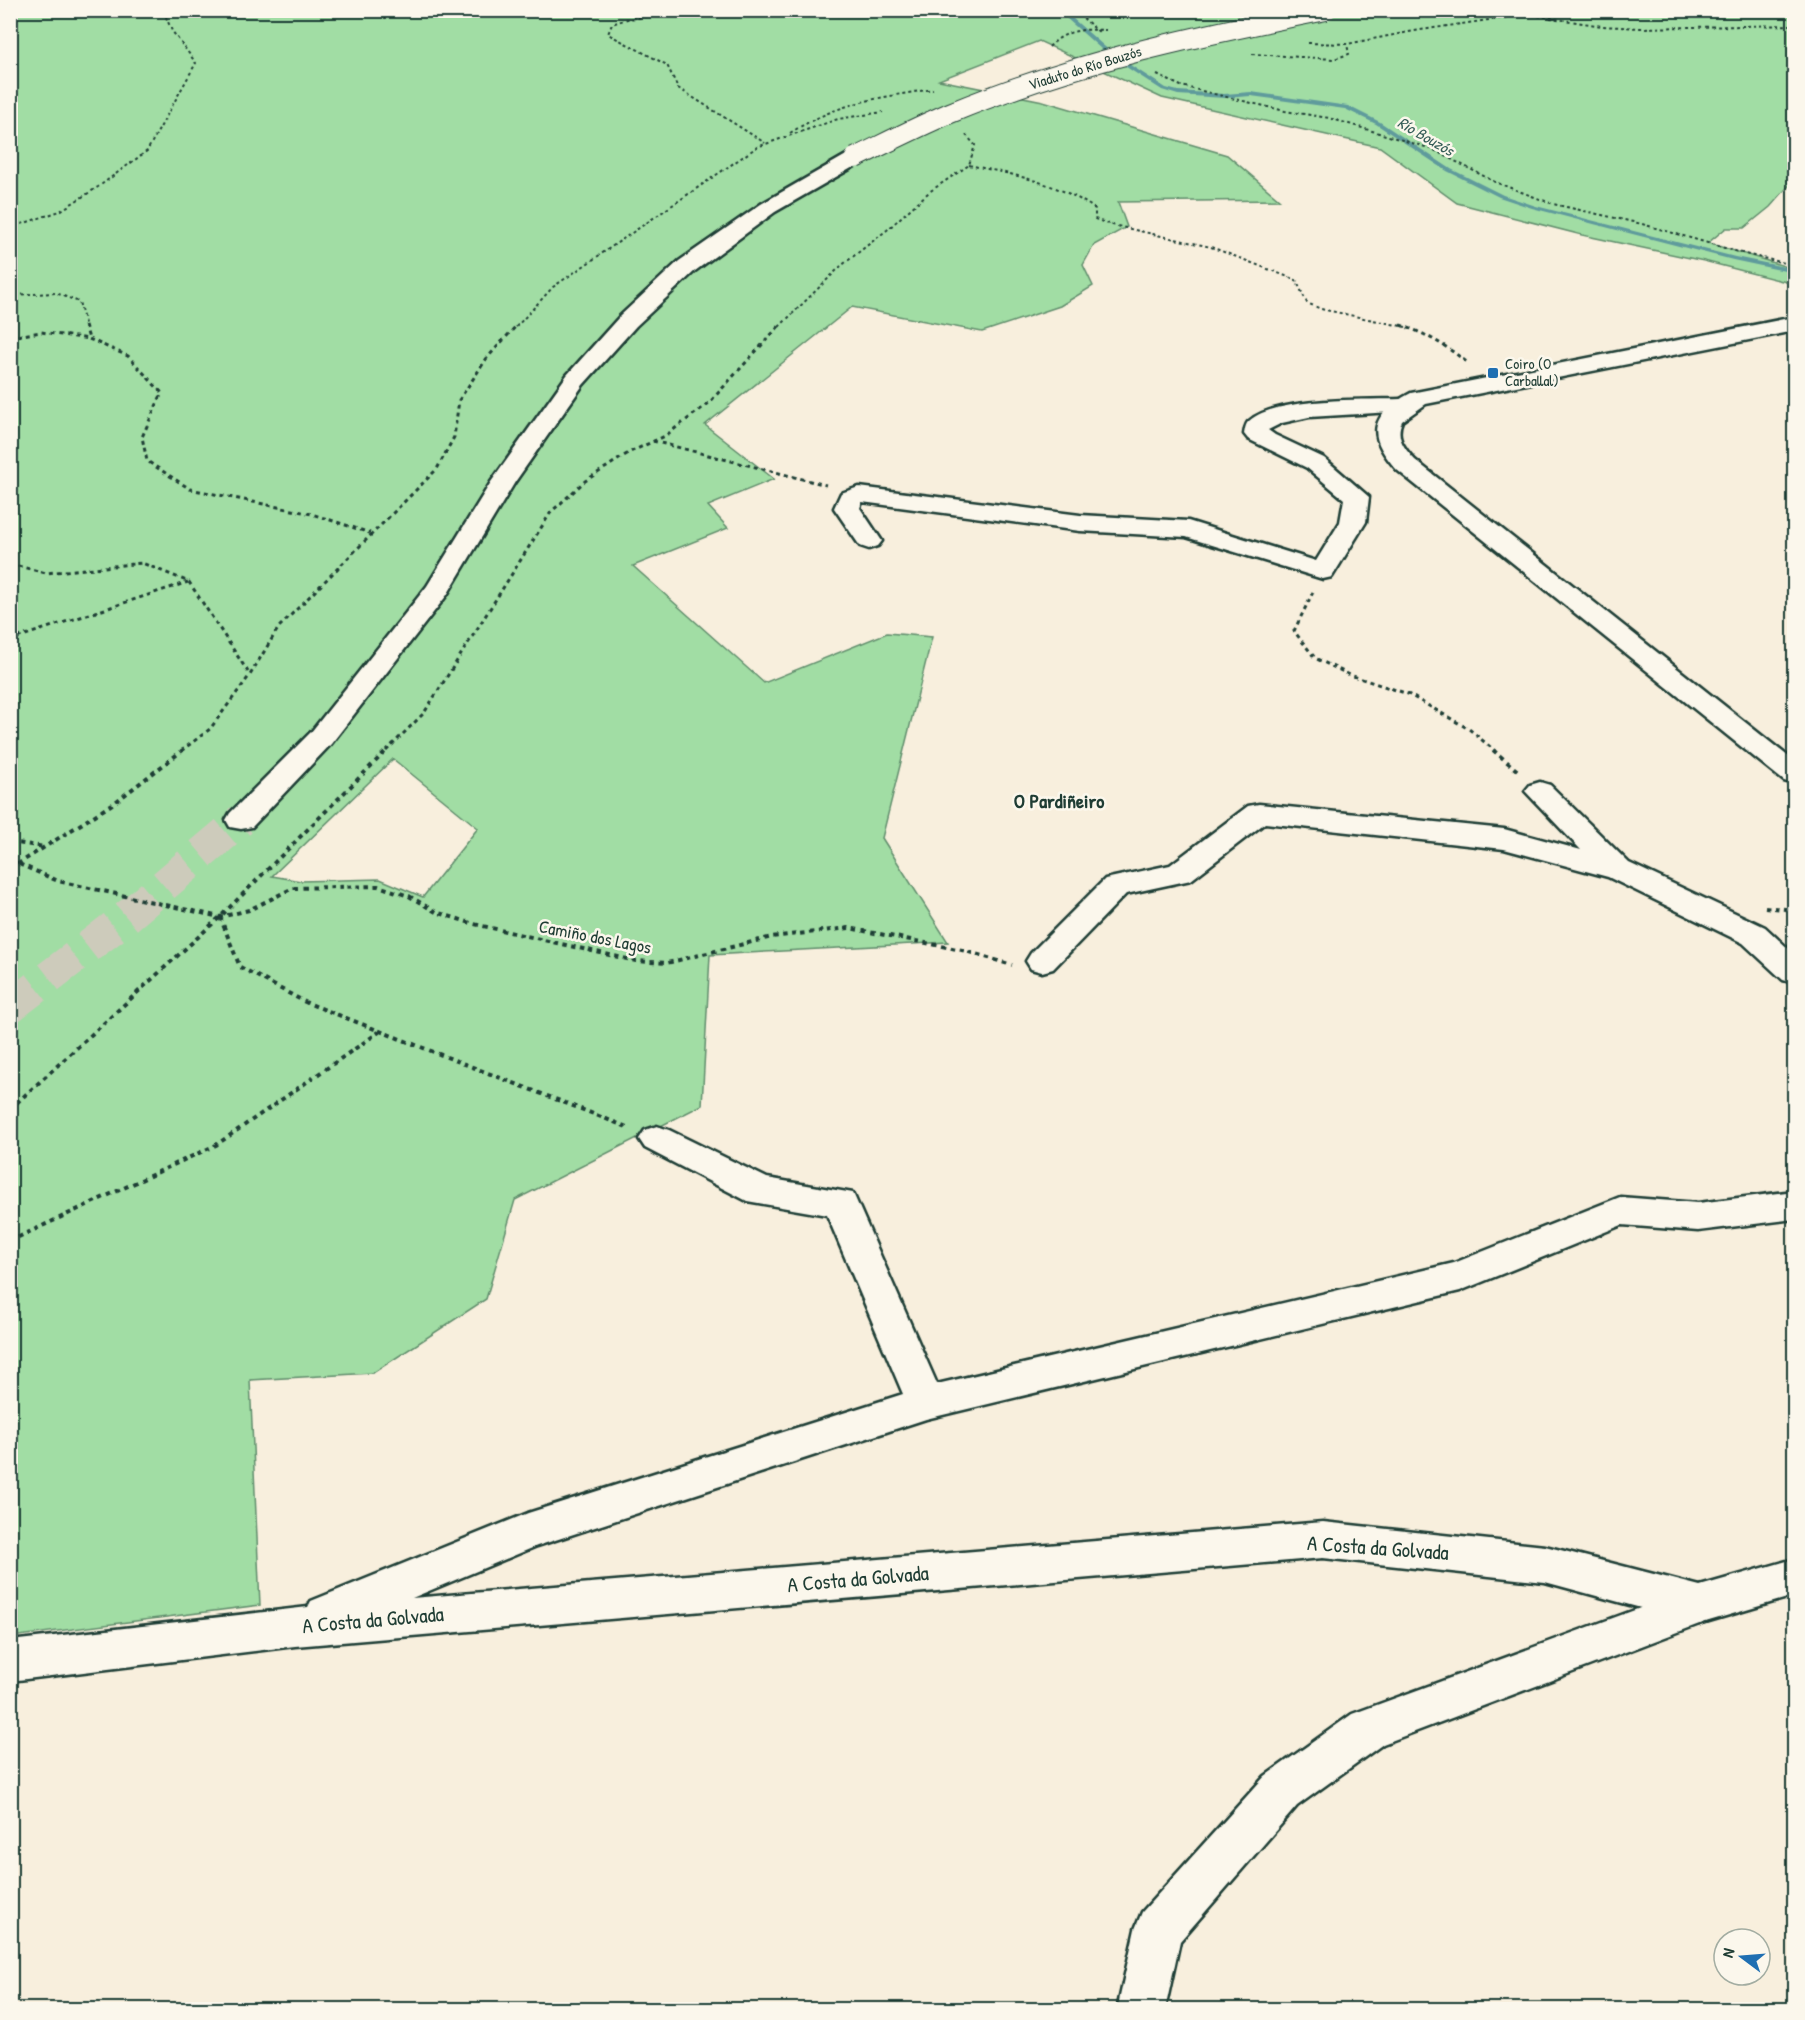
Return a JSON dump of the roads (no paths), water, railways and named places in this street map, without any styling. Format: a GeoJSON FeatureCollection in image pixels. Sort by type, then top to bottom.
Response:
{"type":"FeatureCollection","features":[{"type":"Feature","properties":{"kind":"main road","name":"Viaduto do Río Bouzós"},"geometry":{"type":"LineString","coordinates":[[242,820],[321,738],[438,589],[503,483],[568,389],[628,321],[687,266],[768,208],[855,158],[949,114],[1012,90],[1119,56],[1234,27],[1326,10]]}},
{"type":"Feature","properties":{"kind":"main road"},"geometry":{"type":"LineString","coordinates":[[869,541],[847,508],[850,498],[859,494],[1080,523],[1188,529],[1323,571],[1353,522],[1357,497],[1325,468],[1300,454],[1272,445],[1256,435],[1257,426],[1271,417],[1298,410],[1401,406],[1419,398],[1794,324]]}},
{"type":"Feature","properties":{"kind":"main road"},"geometry":{"type":"LineString","coordinates":[[1401,406],[1386,428],[1387,440],[1393,453],[1794,775]]}},
{"type":"Feature","properties":{"kind":"main road"},"geometry":{"type":"LineString","coordinates":[[1540,791],[1618,870]]}},
{"type":"Feature","properties":{"kind":"main road"},"geometry":{"type":"LineString","coordinates":[[1042,961],[1116,886],[1180,873],[1258,813],[1504,839],[1618,870],[1754,935],[1794,972]]}},
{"type":"Feature","properties":{"kind":"main road"},"geometry":{"type":"LineString","coordinates":[[657,1139],[760,1191],[840,1203],[926,1403]]}},
{"type":"Feature","properties":{"kind":"main road"},"geometry":{"type":"LineString","coordinates":[[295,1627],[528,1531],[926,1403],[1460,1276],[1620,1210],[1698,1217],[1794,1205]]}},
{"type":"Feature","properties":{"kind":"main road","name":"A Costa da Golvada"},"geometry":{"type":"LineString","coordinates":[[10,1661],[295,1627],[1323,1540],[1545,1564],[1700,1605]]}},
{"type":"Feature","properties":{"kind":"main road"},"geometry":{"type":"LineString","coordinates":[[1141,2010],[1159,1929],[1281,1791],[1368,1729],[1700,1605],[1794,1578]]}},
{"type":"Feature","properties":{"kind":"waterway","name":"Río Bouzós"},"geometry":{"type":"LineString","coordinates":[[1059,10],[1111,55],[1164,89],[1178,93],[1224,96],[1251,94],[1346,107],[1378,123],[1449,170],[1501,196],[1534,207],[1735,259],[1794,271]]}},
{"type":"Feature","properties":{"kind":"tunnel"},"geometry":{"type":"LineString","coordinates":[[10,1007],[123,920],[241,820]]}},
{"type":"Feature","properties":{"kind":"place","name":"Coiro (O Carballal)"},"geometry":{"type":"Point","coordinates":[1493,373]}},
{"type":"Feature","properties":{"kind":"district","name":"O Pardiñeiro"},"geometry":{"type":"Point","coordinates":[1059,801]}}]}
